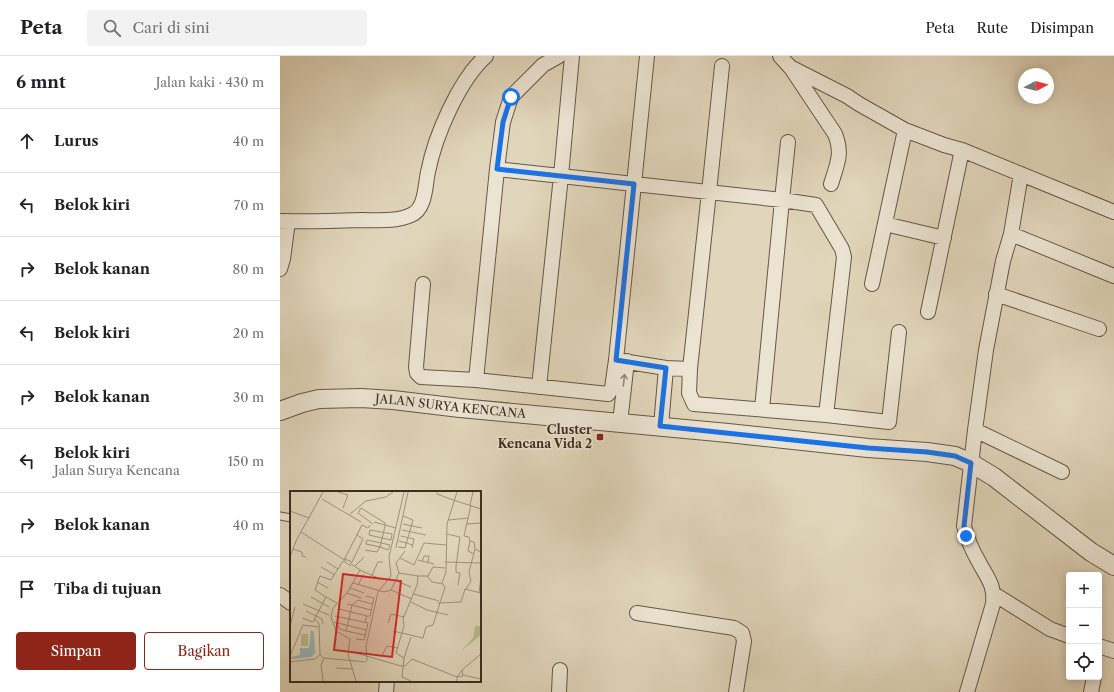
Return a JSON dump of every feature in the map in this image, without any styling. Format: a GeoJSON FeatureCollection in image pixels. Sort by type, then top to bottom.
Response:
{"type":"FeatureCollection","features":[{"type":"Feature","properties":{"kind":"street"},"geometry":{"type":"LineString","coordinates":[[280,269],[283,260],[284,221],[382,220],[412,215],[419,208],[423,199],[435,142],[471,72],[486,56]]}},
{"type":"Feature","properties":{"kind":"street"},"geometry":{"type":"LineString","coordinates":[[476,380],[503,122],[511,97],[543,65],[559,56]]}},
{"type":"Feature","properties":{"kind":"street"},"geometry":{"type":"LineString","coordinates":[[539,387],[572,56]]}},
{"type":"Feature","properties":{"kind":"street"},"geometry":{"type":"LineString","coordinates":[[620,423],[621,360],[634,184],[647,56]]}},
{"type":"Feature","properties":{"kind":"street"},"geometry":{"type":"LineString","coordinates":[[780,56],[790,67],[835,134],[839,144],[840,154],[831,184]]}},
{"type":"Feature","properties":{"kind":"street"},"geometry":{"type":"LineString","coordinates":[[722,66],[690,370],[689,393],[694,404],[762,409],[889,422],[900,332]]}},
{"type":"Feature","properties":{"kind":"street"},"geometry":{"type":"LineString","coordinates":[[790,67],[847,96],[905,130],[944,145],[962,150],[1114,212]]}},
{"type":"Feature","properties":{"kind":"street"},"geometry":{"type":"LineString","coordinates":[[872,284],[905,130]]}},
{"type":"Feature","properties":{"kind":"street"},"geometry":{"type":"LineString","coordinates":[[762,409],[788,142]]}},
{"type":"Feature","properties":{"kind":"street"},"geometry":{"type":"LineString","coordinates":[[928,312],[962,150]]}},
{"type":"Feature","properties":{"kind":"street"},"geometry":{"type":"LineString","coordinates":[[497,169],[816,205],[842,249],[844,257],[826,415]]}},
{"type":"Feature","properties":{"kind":"street"},"geometry":{"type":"LineString","coordinates":[[967,692],[993,604],[994,594],[992,585],[966,536],[964,526],[966,502],[974,430],[996,294],[1003,261],[1011,234],[1021,174]]}},
{"type":"Feature","properties":{"kind":"street"},"geometry":{"type":"LineString","coordinates":[[885,224],[944,238]]}},
{"type":"Feature","properties":{"kind":"street"},"geometry":{"type":"LineString","coordinates":[[1011,234],[1114,276]]}},
{"type":"Feature","properties":{"kind":"street"},"geometry":{"type":"LineString","coordinates":[[423,284],[416,366],[417,373],[421,377],[476,380],[608,394],[612,388],[621,360]]}},
{"type":"Feature","properties":{"kind":"street"},"geometry":{"type":"LineString","coordinates":[[996,294],[1099,329]]}},
{"type":"Feature","properties":{"kind":"street"},"geometry":{"type":"LineString","coordinates":[[621,360],[666,368],[690,370]]}},
{"type":"Feature","properties":{"kind":"street"},"geometry":{"type":"LineString","coordinates":[[660,426],[666,368]]}},
{"type":"Feature","properties":{"kind":"street","name":"JALAN SURYA KENCANA"},"geometry":{"type":"LineString","coordinates":[[280,412],[302,403],[319,399],[361,398],[393,400],[460,408],[660,426],[955,456],[971,463],[994,477],[1091,552],[1114,566]]}},
{"type":"Feature","properties":{"kind":"street"},"geometry":{"type":"LineString","coordinates":[[974,430],[1062,472]]}},
{"type":"Feature","properties":{"kind":"street"},"geometry":{"type":"LineString","coordinates":[[994,594],[1050,629],[1066,635]]}},
{"type":"Feature","properties":{"kind":"street"},"geometry":{"type":"LineString","coordinates":[[280,595],[290,602]]}},
{"type":"Feature","properties":{"kind":"street"},"geometry":{"type":"LineString","coordinates":[[637,613],[734,628],[742,633],[744,641],[736,692]]}},
{"type":"Feature","properties":{"kind":"street"},"geometry":{"type":"LineString","coordinates":[[1102,650],[1114,652]]}},
{"type":"Feature","properties":{"kind":"street"},"geometry":{"type":"LineString","coordinates":[[559,692],[560,670]]}},
{"type":"Feature","properties":{"kind":"street"},"geometry":{"type":"LineString","coordinates":[[1091,692],[1093,680]]}},
{"type":"Feature","properties":{"kind":"street"},"geometry":{"type":"LineString","coordinates":[[386,692],[387,682]]}},
{"type":"Feature","properties":{"kind":"lane"},"geometry":{"type":"LineString","coordinates":[[280,516],[290,518]]}},
{"type":"Feature","properties":{"kind":"place","name":"Cluster Kencana Vida 2"},"geometry":{"type":"Point","coordinates":[600,437]}},
{"type":"Feature","properties":{"kind":"route"},"geometry":{"type":"LineString","coordinates":[[511,97],[503,122],[497,169],[634,184],[616,360],[666,368],[660,426],[955,456],[971,463],[964,526],[966,536]]}}]}
